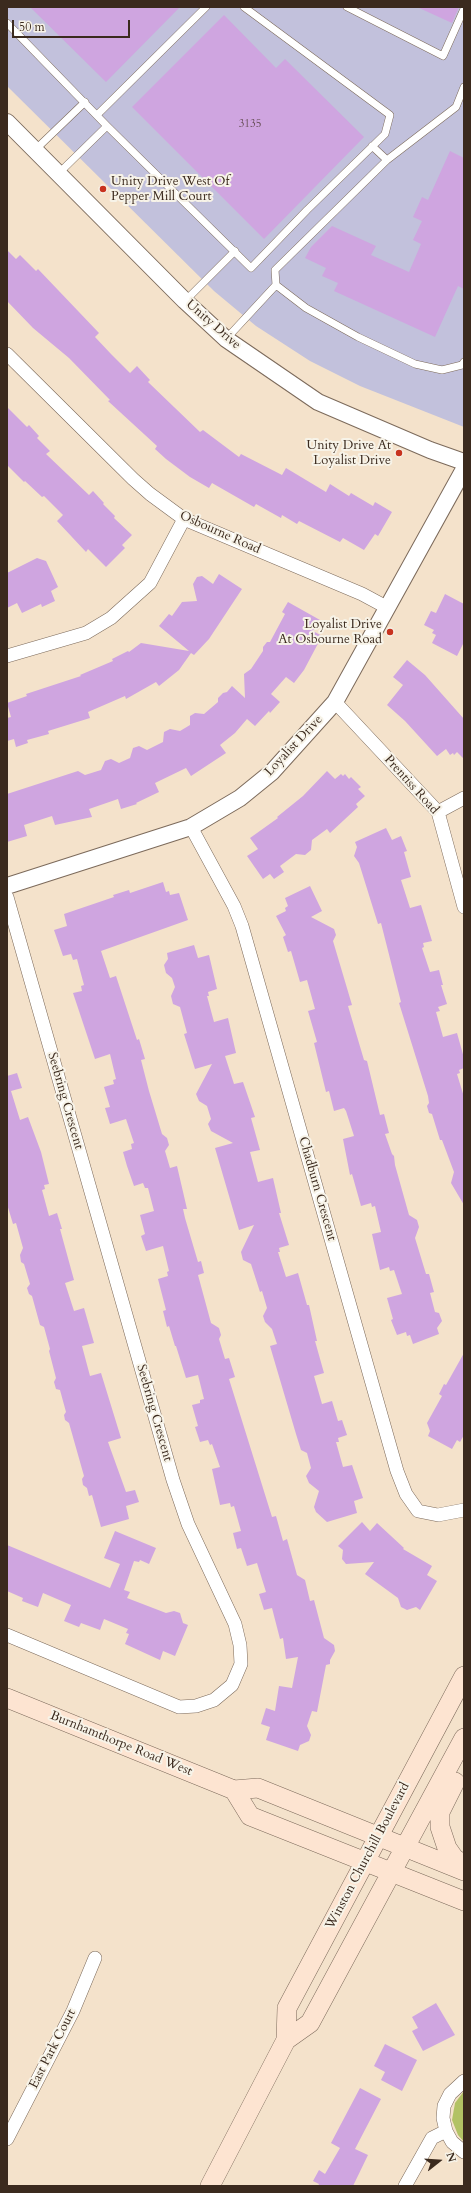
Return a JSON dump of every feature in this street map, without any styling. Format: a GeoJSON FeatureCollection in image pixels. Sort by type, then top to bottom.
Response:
{"type":"FeatureCollection","features":[{"type":"Feature","properties":{"kind":"main road","name":"Winston Churchill Boulevard"},"geometry":{"type":"LineString","coordinates":[[210,2186],[286,2040],[287,2008],[464,1676]]}},
{"type":"Feature","properties":{"kind":"main road","name":"Burnhamthorpe Road West"},"geometry":{"type":"LineString","coordinates":[[7,1698],[234,1790],[258,1788],[464,1872]]}},
{"type":"Feature","properties":{"kind":"main road","name":"Winston Churchill Boulevard"},"geometry":{"type":"LineString","coordinates":[[286,2040],[310,2023],[464,1738]]}},
{"type":"Feature","properties":{"kind":"main road"},"geometry":{"type":"LineString","coordinates":[[464,1765],[447,1796],[439,1819],[447,1848],[454,1858],[464,1865]]}},
{"type":"Feature","properties":{"kind":"main road"},"geometry":{"type":"LineString","coordinates":[[234,1790],[250,1816],[464,1901]]}},
{"type":"Feature","properties":{"kind":"street","name":"Unity Drive"},"geometry":{"type":"LineString","coordinates":[[7,122],[185,301],[226,339],[318,402],[430,450],[464,462]]}},
{"type":"Feature","properties":{"kind":"street","name":"Osbourne Road"},"geometry":{"type":"LineString","coordinates":[[7,354],[133,479],[150,494],[184,519],[362,594],[388,608]]}},
{"type":"Feature","properties":{"kind":"street","name":"Loyalist Drive"},"geometry":{"type":"LineString","coordinates":[[7,886],[191,827],[240,798],[272,772],[335,702],[464,469]]}},
{"type":"Feature","properties":{"kind":"street"},"geometry":{"type":"LineString","coordinates":[[7,656],[86,633],[112,618],[150,583],[184,519]]}},
{"type":"Feature","properties":{"kind":"street","name":"Prentiss Road"},"geometry":{"type":"LineString","coordinates":[[335,702],[438,812],[464,907]]}},
{"type":"Feature","properties":{"kind":"street"},"geometry":{"type":"LineString","coordinates":[[438,812],[464,798]]}},
{"type":"Feature","properties":{"kind":"street","name":"Chadburn Crescent"},"geometry":{"type":"LineString","coordinates":[[191,827],[234,906],[242,926],[397,1472],[406,1494],[418,1511],[438,1515],[464,1510]]}},
{"type":"Feature","properties":{"kind":"street","name":"Seebring Crescent"},"geometry":{"type":"LineString","coordinates":[[7,897],[173,1480],[188,1524],[235,1624],[240,1645],[241,1664],[232,1684],[214,1700],[196,1706],[179,1707],[7,1635]]}},
{"type":"Feature","properties":{"kind":"street","name":"East Park Court"},"geometry":{"type":"LineString","coordinates":[[7,2140],[73,2011],[94,1958]]}},
{"type":"Feature","properties":{"kind":"street"},"geometry":{"type":"LineString","coordinates":[[464,2081],[450,2094],[444,2106],[443,2118],[446,2131],[452,2142],[464,2152]]}},
{"type":"Feature","properties":{"kind":"street"},"geometry":{"type":"LineString","coordinates":[[405,2186],[432,2138],[446,2131]]}},
{"type":"Feature","properties":{"kind":"lane"},"geometry":{"type":"LineString","coordinates":[[97,115],[206,7]]}},
{"type":"Feature","properties":{"kind":"lane"},"geometry":{"type":"LineString","coordinates":[[7,24],[107,126],[251,268],[385,134],[390,115],[244,7]]}},
{"type":"Feature","properties":{"kind":"lane"},"geometry":{"type":"LineString","coordinates":[[347,7],[443,56],[464,9]]}},
{"type":"Feature","properties":{"kind":"lane"},"geometry":{"type":"LineString","coordinates":[[226,339],[276,285],[275,270],[387,160],[456,107],[464,87]]}},
{"type":"Feature","properties":{"kind":"lane"},"geometry":{"type":"LineString","coordinates":[[35,150],[85,102]]}},
{"type":"Feature","properties":{"kind":"lane"},"geometry":{"type":"LineString","coordinates":[[59,173],[107,126]]}},
{"type":"Feature","properties":{"kind":"lane"},"geometry":{"type":"LineString","coordinates":[[372,146],[387,160]]}},
{"type":"Feature","properties":{"kind":"lane"},"geometry":{"type":"LineString","coordinates":[[185,301],[235,252]]}},
{"type":"Feature","properties":{"kind":"lane"},"geometry":{"type":"LineString","coordinates":[[276,285],[306,308],[358,337],[416,364],[442,370],[462,365],[464,362]]}},
{"type":"Feature","properties":{"kind":"shaded area"},"geometry":{"type":"Polygon","coordinates":[[[7,7],[464,7],[464,427],[360,386],[310,361],[256,326],[214,291],[7,86],[7,7]]]}},
{"type":"Feature","properties":{"kind":"green space"},"geometry":{"type":"Polygon","coordinates":[[[464,2091],[464,2142],[458,2135],[452,2120],[455,2103],[464,2091]]]}},
{"type":"Feature","properties":{"kind":"building"},"geometry":{"type":"Polygon","coordinates":[[[30,7],[180,7],[106,82],[30,7]]]}},
{"type":"Feature","properties":{"kind":"building"},"geometry":{"type":"Polygon","coordinates":[[[417,7],[459,7],[452,23],[417,7]]]}},
{"type":"Feature","properties":{"kind":"building"},"geometry":{"type":"Polygon","coordinates":[[[224,15],[276,68],[285,59],[364,137],[264,239],[132,107],[224,15]]]}},
{"type":"Feature","properties":{"kind":"building"},"geometry":{"type":"Polygon","coordinates":[[[450,151],[464,158],[464,289],[458,286],[435,337],[334,291],[338,283],[322,276],[326,268],[305,258],[311,247],[332,226],[376,246],[371,255],[409,272],[421,244],[413,240],[422,221],[413,217],[422,197],[428,200],[450,151]]]}},
{"type":"Feature","properties":{"kind":"building"},"geometry":{"type":"Polygon","coordinates":[[[7,250],[16,259],[20,255],[36,271],[38,269],[99,333],[95,337],[111,354],[130,373],[137,366],[150,380],[148,382],[200,432],[203,430],[239,457],[241,454],[282,475],[286,468],[326,492],[330,484],[349,496],[351,493],[373,506],[375,502],[392,512],[378,536],[375,534],[364,550],[343,538],[340,542],[299,521],[297,524],[282,515],[281,518],[256,504],[254,507],[212,483],[209,488],[190,477],[166,459],[155,449],[157,446],[108,401],[110,400],[69,358],[33,328],[7,301],[7,250]]]}},
{"type":"Feature","properties":{"kind":"building"},"geometry":{"type":"Polygon","coordinates":[[[7,407],[27,427],[29,425],[39,436],[37,438],[50,451],[46,454],[89,495],[93,491],[115,516],[114,518],[132,535],[122,545],[125,548],[106,567],[88,549],[86,552],[57,521],[63,515],[44,496],[42,497],[25,481],[24,482],[7,465],[7,407]]]}},
{"type":"Feature","properties":{"kind":"building"},"geometry":{"type":"Polygon","coordinates":[[[37,558],[46,561],[58,587],[51,591],[55,601],[42,607],[41,604],[22,613],[17,603],[7,608],[7,573],[37,558]]]}},
{"type":"Feature","properties":{"kind":"building"},"geometry":{"type":"Polygon","coordinates":[[[219,574],[242,589],[209,639],[194,655],[191,653],[179,670],[159,686],[156,682],[126,699],[125,696],[88,712],[90,718],[48,731],[49,734],[27,740],[28,743],[16,747],[14,739],[7,741],[7,718],[11,717],[7,703],[27,696],[26,694],[81,676],[80,675],[113,661],[112,659],[128,651],[129,652],[141,643],[189,651],[159,626],[169,614],[172,616],[182,602],[197,601],[193,584],[197,577],[202,576],[213,584],[219,574]]]}},
{"type":"Feature","properties":{"kind":"building"},"geometry":{"type":"Polygon","coordinates":[[[445,594],[464,604],[464,642],[457,656],[432,643],[436,635],[432,633],[434,630],[424,625],[431,611],[436,613],[445,594]]]}},
{"type":"Feature","properties":{"kind":"building"},"geometry":{"type":"Polygon","coordinates":[[[288,602],[320,620],[313,631],[322,636],[304,670],[294,683],[286,677],[271,694],[280,702],[270,713],[269,711],[255,726],[247,719],[235,733],[220,745],[226,753],[191,776],[186,768],[155,783],[159,792],[136,803],[137,804],[121,809],[118,799],[89,809],[92,817],[55,825],[52,816],[24,825],[27,836],[7,842],[7,794],[78,771],[85,775],[101,770],[105,761],[111,759],[119,763],[130,758],[133,748],[139,746],[147,750],[163,742],[164,732],[170,729],[180,731],[190,725],[190,716],[195,713],[204,714],[218,702],[218,698],[223,693],[227,692],[232,686],[245,698],[244,674],[251,669],[267,642],[270,642],[285,614],[282,612],[288,602]]]}},
{"type":"Feature","properties":{"kind":"building"},"geometry":{"type":"Polygon","coordinates":[[[407,660],[425,675],[464,719],[464,759],[457,752],[454,755],[453,753],[450,755],[446,749],[437,756],[405,721],[387,705],[403,685],[393,677],[407,660]]]}},
{"type":"Feature","properties":{"kind":"building"},"geometry":{"type":"Polygon","coordinates":[[[327,771],[335,779],[341,774],[343,776],[345,774],[349,779],[351,777],[361,787],[358,789],[365,796],[356,804],[358,807],[330,833],[327,829],[312,840],[311,850],[305,855],[296,854],[280,866],[284,872],[274,879],[270,874],[263,879],[247,856],[258,849],[250,838],[278,818],[277,817],[303,796],[327,771]]]}},
{"type":"Feature","properties":{"kind":"building"},"geometry":{"type":"Polygon","coordinates":[[[386,828],[392,840],[401,836],[407,851],[404,852],[411,877],[401,880],[410,908],[421,905],[432,941],[423,943],[424,947],[422,948],[430,972],[439,970],[443,985],[441,985],[447,1004],[438,1007],[440,1011],[436,1012],[443,1037],[457,1033],[464,1058],[464,1068],[459,1070],[460,1073],[457,1074],[464,1097],[464,1205],[451,1183],[454,1172],[442,1140],[440,1140],[432,1114],[429,1113],[427,1106],[429,1103],[428,1096],[399,1003],[401,1002],[381,923],[378,924],[359,863],[354,856],[357,847],[355,842],[386,828]]]}},
{"type":"Feature","properties":{"kind":"building"},"geometry":{"type":"Polygon","coordinates":[[[163,882],[166,892],[169,891],[170,895],[179,893],[188,920],[101,951],[110,978],[116,976],[137,1040],[139,1039],[145,1059],[141,1060],[149,1091],[162,1134],[167,1138],[169,1145],[165,1151],[170,1168],[177,1166],[187,1209],[183,1209],[185,1218],[198,1262],[201,1261],[204,1273],[198,1275],[211,1323],[219,1328],[221,1335],[219,1339],[225,1359],[229,1358],[235,1377],[229,1379],[272,1517],[276,1516],[283,1541],[287,1539],[297,1575],[305,1580],[310,1601],[314,1600],[324,1638],[334,1645],[335,1651],[330,1660],[330,1664],[326,1665],[317,1712],[312,1711],[307,1726],[311,1735],[309,1741],[300,1745],[298,1751],[266,1740],[270,1727],[261,1724],[266,1708],[275,1711],[279,1686],[292,1688],[298,1657],[286,1659],[283,1638],[280,1639],[272,1608],[264,1610],[259,1594],[266,1592],[257,1563],[247,1566],[241,1548],[237,1549],[233,1533],[241,1531],[234,1506],[231,1507],[230,1503],[220,1505],[212,1469],[220,1467],[212,1444],[210,1445],[208,1440],[200,1442],[195,1427],[198,1426],[192,1405],[200,1403],[200,1400],[204,1399],[198,1375],[186,1378],[169,1326],[167,1327],[163,1311],[166,1310],[158,1279],[168,1276],[167,1272],[169,1271],[163,1246],[146,1251],[141,1236],[145,1234],[140,1215],[154,1211],[148,1188],[145,1188],[143,1183],[134,1186],[127,1166],[123,1152],[132,1149],[131,1144],[134,1143],[126,1119],[110,1124],[105,1108],[110,1107],[104,1087],[114,1084],[113,1080],[116,1079],[110,1054],[95,1059],[73,993],[82,991],[81,986],[84,985],[77,959],[73,960],[71,954],[63,956],[54,930],[67,926],[64,914],[114,897],[113,895],[129,890],[130,893],[163,882]]]}},
{"type":"Feature","properties":{"kind":"building"},"geometry":{"type":"Polygon","coordinates":[[[310,886],[322,911],[311,917],[334,929],[336,935],[333,941],[352,1005],[348,1006],[364,1060],[367,1061],[380,1115],[384,1114],[389,1133],[385,1134],[394,1156],[395,1165],[409,1215],[417,1220],[419,1227],[415,1238],[426,1274],[429,1274],[434,1292],[430,1293],[435,1312],[439,1313],[442,1321],[437,1328],[439,1334],[413,1344],[410,1335],[407,1336],[406,1332],[397,1335],[391,1320],[393,1319],[387,1298],[402,1294],[394,1270],[390,1271],[389,1267],[380,1270],[372,1234],[381,1232],[375,1206],[372,1207],[371,1203],[361,1206],[352,1174],[350,1175],[343,1139],[354,1136],[346,1111],[344,1108],[334,1111],[329,1091],[326,1092],[314,1043],[317,1042],[308,1011],[315,1009],[307,980],[300,982],[291,951],[288,952],[283,937],[286,935],[276,916],[286,911],[285,908],[288,906],[285,898],[310,886]]]}},
{"type":"Feature","properties":{"kind":"building"},"geometry":{"type":"Polygon","coordinates":[[[194,945],[198,958],[209,955],[217,989],[208,992],[209,996],[207,996],[214,1022],[228,1018],[236,1053],[225,1056],[234,1084],[243,1082],[255,1117],[251,1118],[260,1150],[250,1152],[258,1182],[273,1178],[281,1213],[279,1213],[289,1245],[279,1248],[280,1252],[278,1252],[286,1277],[298,1273],[307,1305],[309,1305],[317,1341],[315,1341],[324,1373],[314,1376],[322,1404],[332,1401],[338,1421],[342,1420],[347,1435],[338,1438],[339,1442],[336,1442],[343,1467],[352,1465],[363,1498],[354,1501],[357,1513],[327,1522],[316,1512],[314,1507],[319,1491],[309,1483],[306,1476],[311,1468],[307,1453],[301,1450],[270,1346],[277,1344],[272,1329],[265,1322],[263,1316],[267,1308],[262,1291],[260,1292],[251,1264],[243,1260],[241,1252],[254,1225],[239,1230],[215,1148],[233,1143],[211,1131],[208,1124],[211,1119],[207,1106],[199,1101],[196,1094],[212,1064],[195,1069],[184,1034],[187,1033],[180,1007],[173,1004],[171,996],[175,987],[172,978],[166,973],[164,965],[168,959],[167,953],[194,945]]]}},
{"type":"Feature","properties":{"kind":"building"},"geometry":{"type":"Polygon","coordinates":[[[17,1073],[22,1088],[11,1091],[20,1120],[28,1117],[41,1152],[49,1184],[44,1185],[45,1189],[42,1190],[49,1216],[57,1213],[74,1280],[65,1283],[74,1311],[84,1308],[94,1343],[82,1346],[90,1376],[101,1373],[121,1438],[108,1442],[126,1492],[135,1490],[139,1502],[126,1506],[129,1519],[101,1527],[92,1495],[89,1496],[87,1488],[83,1485],[82,1479],[84,1476],[69,1423],[65,1420],[64,1415],[66,1412],[60,1390],[56,1389],[54,1382],[56,1378],[44,1327],[40,1325],[32,1296],[29,1294],[27,1288],[30,1284],[24,1264],[21,1262],[20,1255],[23,1248],[16,1223],[13,1224],[7,1204],[7,1076],[17,1073]]]}},
{"type":"Feature","properties":{"kind":"building"},"geometry":{"type":"Polygon","coordinates":[[[464,1353],[464,1435],[460,1442],[457,1440],[452,1449],[428,1436],[430,1431],[427,1423],[442,1396],[439,1394],[444,1384],[446,1385],[464,1353]]]}},
{"type":"Feature","properties":{"kind":"building"},"geometry":{"type":"Polygon","coordinates":[[[362,1522],[370,1531],[377,1523],[404,1548],[403,1549],[432,1566],[427,1575],[437,1581],[420,1610],[416,1607],[407,1610],[401,1607],[398,1598],[365,1574],[374,1562],[346,1564],[342,1559],[343,1550],[338,1546],[362,1522]]]}},
{"type":"Feature","properties":{"kind":"building"},"geometry":{"type":"Polygon","coordinates":[[[115,1531],[156,1548],[149,1564],[140,1560],[139,1562],[134,1561],[124,1590],[130,1592],[127,1598],[166,1613],[174,1611],[180,1613],[183,1623],[188,1625],[175,1656],[163,1651],[160,1660],[125,1644],[129,1634],[126,1633],[128,1629],[104,1619],[100,1630],[81,1623],[79,1627],[64,1621],[71,1605],[43,1593],[38,1607],[22,1601],[23,1598],[7,1591],[7,1545],[110,1588],[120,1564],[104,1558],[115,1531]]]}},
{"type":"Feature","properties":{"kind":"building"},"geometry":{"type":"Polygon","coordinates":[[[436,2003],[455,2035],[423,2051],[412,2031],[418,2028],[412,2017],[436,2003]]]}},
{"type":"Feature","properties":{"kind":"building"},"geometry":{"type":"Polygon","coordinates":[[[385,2044],[417,2060],[402,2091],[381,2080],[385,2072],[374,2066],[385,2044]]]}},
{"type":"Feature","properties":{"kind":"building"},"geometry":{"type":"Polygon","coordinates":[[[360,2088],[381,2099],[355,2149],[368,2155],[353,2186],[318,2186],[319,2184],[313,2181],[319,2170],[325,2174],[340,2148],[331,2143],[360,2088]]]}},
{"type":"Feature","properties":{"kind":"place","name":"Unity Drive West Of Pepper Mill Court"},"geometry":{"type":"Point","coordinates":[103,189]}},
{"type":"Feature","properties":{"kind":"place","name":"Unity Drive At Loyalist Drive"},"geometry":{"type":"Point","coordinates":[399,453]}},
{"type":"Feature","properties":{"kind":"place","name":"Loyalist Drive At Osbourne Road"},"geometry":{"type":"Point","coordinates":[390,632]}}]}
